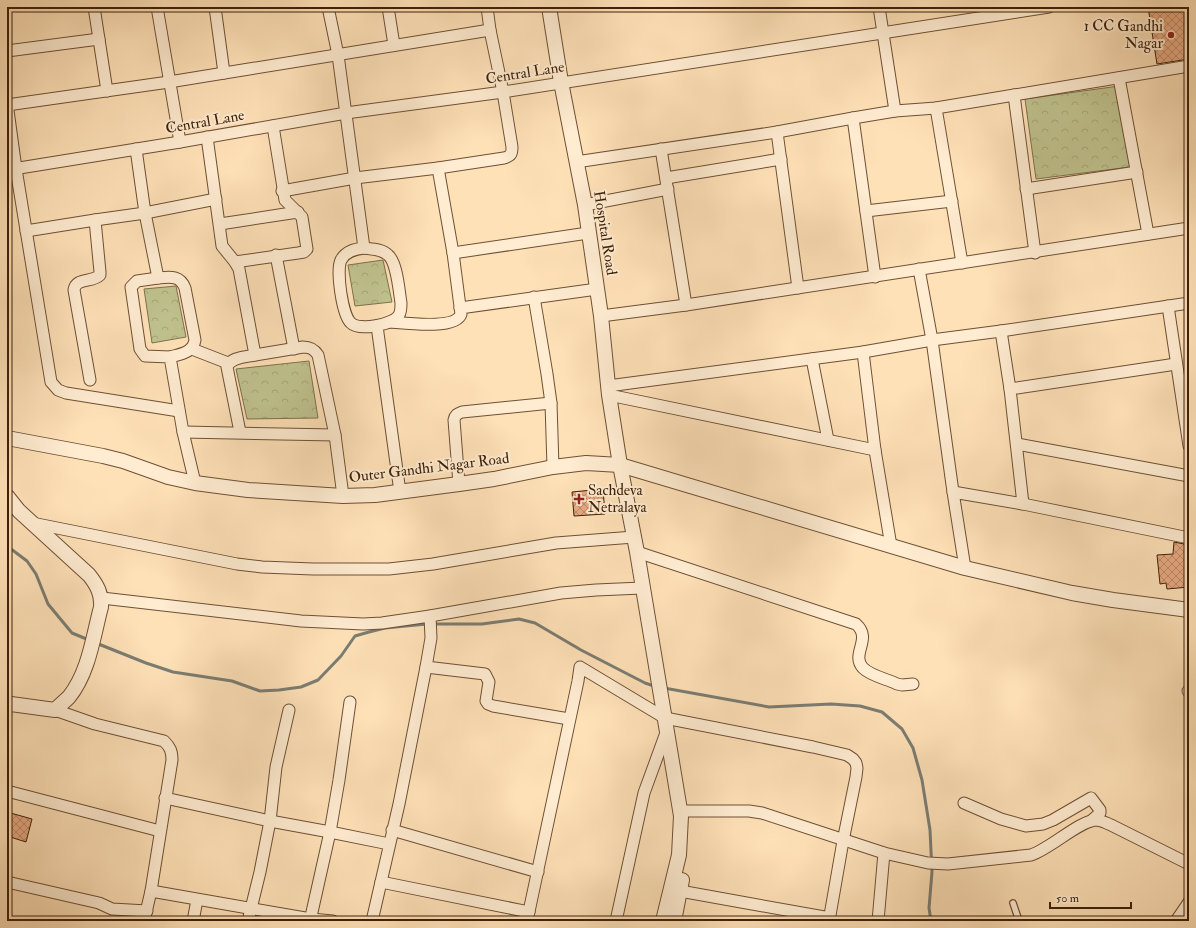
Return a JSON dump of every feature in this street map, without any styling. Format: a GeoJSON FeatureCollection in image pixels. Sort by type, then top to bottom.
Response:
{"type":"FeatureCollection","features":[{"type":"Feature","properties":{"kind":"street"},"geometry":{"type":"LineString","coordinates":[[94,7],[107,91]]}},
{"type":"Feature","properties":{"kind":"street"},"geometry":{"type":"LineString","coordinates":[[157,7],[180,142]]}},
{"type":"Feature","properties":{"kind":"street"},"geometry":{"type":"LineString","coordinates":[[216,7],[224,73]]}},
{"type":"Feature","properties":{"kind":"street"},"geometry":{"type":"LineString","coordinates":[[328,7],[338,55],[356,178],[364,248]]}},
{"type":"Feature","properties":{"kind":"street"},"geometry":{"type":"LineString","coordinates":[[388,7],[394,45]]}},
{"type":"Feature","properties":{"kind":"street"},"geometry":{"type":"LineString","coordinates":[[282,190],[356,178],[438,168],[509,156],[512,153],[512,147],[487,7]]}},
{"type":"Feature","properties":{"kind":"street","name":"Hospital Road"},"geometry":{"type":"LineString","coordinates":[[549,7],[561,82],[585,205],[601,316],[608,390],[620,465],[637,552],[681,814]]}},
{"type":"Feature","properties":{"kind":"street"},"geometry":{"type":"LineString","coordinates":[[879,7],[895,111]]}},
{"type":"Feature","properties":{"kind":"street","name":"Central Lane"},"geometry":{"type":"LineString","coordinates":[[12,170],[346,113],[503,92],[1049,7]]}},
{"type":"Feature","properties":{"kind":"street"},"geometry":{"type":"LineString","coordinates":[[179,411],[66,393],[54,386],[49,376],[26,231],[12,170],[7,104],[169,82],[490,30]]}},
{"type":"Feature","properties":{"kind":"street"},"geometry":{"type":"LineString","coordinates":[[7,51],[99,39]]}},
{"type":"Feature","properties":{"kind":"street"},"geometry":{"type":"LineString","coordinates":[[576,162],[777,132],[895,111],[936,108],[1189,66]]}},
{"type":"Feature","properties":{"kind":"street"},"geometry":{"type":"LineString","coordinates":[[1119,78],[1148,234]]}},
{"type":"Feature","properties":{"kind":"street"},"geometry":{"type":"LineString","coordinates":[[1014,95],[1035,252]]}},
{"type":"Feature","properties":{"kind":"street"},"geometry":{"type":"LineString","coordinates":[[936,108],[962,263]]}},
{"type":"Feature","properties":{"kind":"street"},"geometry":{"type":"LineString","coordinates":[[853,118],[875,277]]}},
{"type":"Feature","properties":{"kind":"street"},"geometry":{"type":"LineString","coordinates":[[235,262],[304,252],[307,249],[303,222],[298,212],[285,200],[282,190],[273,126]]}},
{"type":"Feature","properties":{"kind":"street"},"geometry":{"type":"LineString","coordinates":[[777,132],[798,288]]}},
{"type":"Feature","properties":{"kind":"street"},"geometry":{"type":"LineString","coordinates":[[207,137],[222,246],[239,269],[255,355]]}},
{"type":"Feature","properties":{"kind":"street"},"geometry":{"type":"LineString","coordinates":[[136,149],[145,213],[158,278]]}},
{"type":"Feature","properties":{"kind":"street"},"geometry":{"type":"LineString","coordinates":[[661,149],[686,306]]}},
{"type":"Feature","properties":{"kind":"street"},"geometry":{"type":"LineString","coordinates":[[585,205],[667,183],[780,159]]}},
{"type":"Feature","properties":{"kind":"street"},"geometry":{"type":"LineString","coordinates":[[390,322],[399,315],[401,303],[394,265],[389,255],[383,251],[364,248],[348,252],[340,262],[339,269],[344,311],[351,324],[358,327],[377,326],[390,322],[423,324],[451,322],[460,318],[453,253],[438,168]]}},
{"type":"Feature","properties":{"kind":"street"},"geometry":{"type":"LineString","coordinates":[[1026,189],[1137,172]]}},
{"type":"Feature","properties":{"kind":"street"},"geometry":{"type":"LineString","coordinates":[[26,231],[145,213],[216,199]]}},
{"type":"Feature","properties":{"kind":"street"},"geometry":{"type":"LineString","coordinates":[[866,211],[952,201]]}},
{"type":"Feature","properties":{"kind":"street"},"geometry":{"type":"LineString","coordinates":[[220,224],[298,212]]}},
{"type":"Feature","properties":{"kind":"street"},"geometry":{"type":"LineString","coordinates":[[90,380],[74,290],[80,281],[92,280],[100,275],[94,220]]}},
{"type":"Feature","properties":{"kind":"street"},"geometry":{"type":"LineString","coordinates":[[601,316],[686,306],[1189,228]]}},
{"type":"Feature","properties":{"kind":"street"},"geometry":{"type":"LineString","coordinates":[[453,253],[588,233]]}},
{"type":"Feature","properties":{"kind":"street"},"geometry":{"type":"LineString","coordinates":[[276,255],[294,349]]}},
{"type":"Feature","properties":{"kind":"street"},"geometry":{"type":"LineString","coordinates":[[919,269],[932,340],[965,568]]}},
{"type":"Feature","properties":{"kind":"street"},"geometry":{"type":"LineString","coordinates":[[173,276],[183,283],[195,345],[192,349],[170,357],[150,358],[145,356],[140,350],[131,287],[137,281],[158,278],[173,276]]}},
{"type":"Feature","properties":{"kind":"street"},"geometry":{"type":"LineString","coordinates":[[460,308],[597,289]]}},
{"type":"Feature","properties":{"kind":"street"},"geometry":{"type":"LineString","coordinates":[[534,297],[545,356],[551,403],[553,467]]}},
{"type":"Feature","properties":{"kind":"street"},"geometry":{"type":"LineString","coordinates":[[608,390],[863,352],[932,340],[1189,303]]}},
{"type":"Feature","properties":{"kind":"street"},"geometry":{"type":"LineString","coordinates":[[1168,306],[1189,446]]}},
{"type":"Feature","properties":{"kind":"street"},"geometry":{"type":"LineString","coordinates":[[377,326],[400,492]]}},
{"type":"Feature","properties":{"kind":"street"},"geometry":{"type":"LineString","coordinates":[[1001,331],[1017,444],[1023,504]]}},
{"type":"Feature","properties":{"kind":"street"},"geometry":{"type":"LineString","coordinates":[[228,363],[238,358],[294,349],[310,347],[315,350],[318,355],[334,435],[343,496]]}},
{"type":"Feature","properties":{"kind":"street"},"geometry":{"type":"LineString","coordinates":[[192,349],[228,363]]}},
{"type":"Feature","properties":{"kind":"street"},"geometry":{"type":"LineString","coordinates":[[863,352],[875,450],[891,546]]}},
{"type":"Feature","properties":{"kind":"street"},"geometry":{"type":"LineString","coordinates":[[170,357],[183,432],[195,483]]}},
{"type":"Feature","properties":{"kind":"street"},"geometry":{"type":"LineString","coordinates":[[812,359],[828,440]]}},
{"type":"Feature","properties":{"kind":"street"},"geometry":{"type":"LineString","coordinates":[[228,363],[227,367],[240,432]]}},
{"type":"Feature","properties":{"kind":"street"},"geometry":{"type":"LineString","coordinates":[[1010,389],[1176,364]]}},
{"type":"Feature","properties":{"kind":"street"},"geometry":{"type":"LineString","coordinates":[[608,390],[875,450]]}},
{"type":"Feature","properties":{"kind":"street"},"geometry":{"type":"LineString","coordinates":[[459,484],[454,420],[457,414],[462,412],[551,403]]}},
{"type":"Feature","properties":{"kind":"street"},"geometry":{"type":"LineString","coordinates":[[183,432],[334,435]]}},
{"type":"Feature","properties":{"kind":"street","name":"Outer Gandhi Nagar Road"},"geometry":{"type":"LineString","coordinates":[[7,438],[110,457],[168,477],[195,483],[248,490],[343,496],[400,492],[459,484],[494,479],[553,467],[586,463],[620,465],[965,568],[1072,593],[1189,610]]}},
{"type":"Feature","properties":{"kind":"street"},"geometry":{"type":"LineString","coordinates":[[1017,444],[1189,476]]}},
{"type":"Feature","properties":{"kind":"street"},"geometry":{"type":"LineString","coordinates":[[953,492],[1023,504],[1189,538]]}},
{"type":"Feature","properties":{"kind":"street"},"geometry":{"type":"LineString","coordinates":[[7,496],[19,511],[90,575],[98,587],[102,598],[86,662],[77,685],[55,710]]}},
{"type":"Feature","properties":{"kind":"street"},"geometry":{"type":"LineString","coordinates":[[32,523],[237,564],[313,570],[389,569],[433,564],[556,543],[634,537]]}},
{"type":"Feature","properties":{"kind":"street"},"geometry":{"type":"LineString","coordinates":[[637,552],[856,624],[864,636],[859,662],[864,669],[897,684],[913,684]]}},
{"type":"Feature","properties":{"kind":"street"},"geometry":{"type":"LineString","coordinates":[[102,598],[324,623],[382,623],[430,619],[561,593],[642,588]]}},
{"type":"Feature","properties":{"kind":"street"},"geometry":{"type":"LineString","coordinates":[[372,921],[426,667],[431,638],[430,619]]}},
{"type":"Feature","properties":{"kind":"street"},"geometry":{"type":"LineString","coordinates":[[426,667],[485,674],[488,682],[486,701],[488,704],[493,706],[569,719]]}},
{"type":"Feature","properties":{"kind":"street"},"geometry":{"type":"LineString","coordinates":[[381,882],[528,916],[580,667],[665,718],[813,747],[847,756],[853,759],[856,763],[857,772],[843,841],[830,919],[680,890]]}},
{"type":"Feature","properties":{"kind":"street"},"geometry":{"type":"LineString","coordinates":[[311,920],[330,832],[350,702]]}},
{"type":"Feature","properties":{"kind":"street"},"geometry":{"type":"LineString","coordinates":[[7,706],[11,704],[55,710],[95,724],[164,741],[172,752],[172,760],[146,916],[112,910],[99,903],[7,882]]}},
{"type":"Feature","properties":{"kind":"street"},"geometry":{"type":"LineString","coordinates":[[248,921],[270,821],[276,767],[289,710]]}},
{"type":"Feature","properties":{"kind":"street"},"geometry":{"type":"LineString","coordinates":[[616,921],[644,793],[665,718]]}},
{"type":"Feature","properties":{"kind":"street"},"geometry":{"type":"LineString","coordinates":[[7,791],[160,830]]}},
{"type":"Feature","properties":{"kind":"street"},"geometry":{"type":"LineString","coordinates":[[165,798],[270,821],[389,844]]}},
{"type":"Feature","properties":{"kind":"street"},"geometry":{"type":"LineString","coordinates":[[681,814],[749,811],[762,813],[843,841],[884,853],[931,863],[948,864],[1039,852],[1091,821],[1100,812],[1091,798],[1053,820],[1042,824],[1026,826],[964,803]]}},
{"type":"Feature","properties":{"kind":"street"},"geometry":{"type":"LineString","coordinates":[[674,921],[690,838],[681,814]]}},
{"type":"Feature","properties":{"kind":"street"},"geometry":{"type":"LineString","coordinates":[[663,921],[679,855],[681,814]]}},
{"type":"Feature","properties":{"kind":"street"},"geometry":{"type":"LineString","coordinates":[[1091,821],[1097,820],[1111,825],[1189,864]]}},
{"type":"Feature","properties":{"kind":"street"},"geometry":{"type":"LineString","coordinates":[[392,830],[538,872]]}},
{"type":"Feature","properties":{"kind":"street"},"geometry":{"type":"LineString","coordinates":[[878,921],[884,853]]}},
{"type":"Feature","properties":{"kind":"street"},"geometry":{"type":"LineString","coordinates":[[151,891],[311,920],[333,921]]}},
{"type":"Feature","properties":{"kind":"street"},"geometry":{"type":"LineString","coordinates":[[193,921],[197,900]]}},
{"type":"Feature","properties":{"kind":"street"},"geometry":{"type":"LineString","coordinates":[[1176,921],[1189,902]]}},
{"type":"Feature","properties":{"kind":"lane"},"geometry":{"type":"LineString","coordinates":[[1013,903],[1019,921]]}},
{"type":"Feature","properties":{"kind":"green space"},"geometry":{"type":"Polygon","coordinates":[[[1119,86],[1130,167],[1036,179],[1025,99],[1119,86]]]}},
{"type":"Feature","properties":{"kind":"green space"},"geometry":{"type":"Polygon","coordinates":[[[383,260],[392,302],[355,306],[348,265],[383,260]]]}},
{"type":"Feature","properties":{"kind":"green space"},"geometry":{"type":"Polygon","coordinates":[[[176,286],[186,337],[152,343],[144,289],[176,286]]]}},
{"type":"Feature","properties":{"kind":"green space"},"geometry":{"type":"Polygon","coordinates":[[[309,361],[318,418],[247,419],[236,369],[309,361]]]}},
{"type":"Feature","properties":{"kind":"building","name":"1 CC Gandhi Nagar"},"geometry":{"type":"Polygon","coordinates":[[[1148,7],[1189,7],[1189,59],[1157,64],[1148,7]]]}},
{"type":"Feature","properties":{"kind":"building"},"geometry":{"type":"Polygon","coordinates":[[[603,489],[605,514],[574,516],[572,492],[603,489]]]}},
{"type":"Feature","properties":{"kind":"building"},"geometry":{"type":"Polygon","coordinates":[[[1174,542],[1189,545],[1189,587],[1167,589],[1166,583],[1160,584],[1157,555],[1173,554],[1174,542]]]}},
{"type":"Feature","properties":{"kind":"building"},"geometry":{"type":"Polygon","coordinates":[[[7,812],[32,819],[26,842],[7,836],[7,812]]]}},
{"type":"Feature","properties":{"kind":"waterway"},"geometry":{"type":"LineString","coordinates":[[7,546],[27,561],[36,574],[48,604],[72,633],[89,640]]}},
{"type":"Feature","properties":{"kind":"waterway"},"geometry":{"type":"LineString","coordinates":[[433,624],[482,624],[519,619],[535,623],[581,650],[645,683],[654,686]]}},
{"type":"Feature","properties":{"kind":"waterway"},"geometry":{"type":"LineString","coordinates":[[96,643],[173,672],[232,681],[260,691],[279,690],[301,687],[318,680],[341,656],[355,636],[385,628],[427,624]]}},
{"type":"Feature","properties":{"kind":"waterway"},"geometry":{"type":"LineString","coordinates":[[664,688],[769,707],[831,704],[860,706],[882,712],[902,729],[913,748],[922,780],[930,830],[932,872],[929,908],[931,921]]}},
{"type":"Feature","properties":{"kind":"place","name":"1 CC Gandhi Nagar"},"geometry":{"type":"Point","coordinates":[1171,35]}},
{"type":"Feature","properties":{"kind":"place","name":"Sachdeva Netralaya"},"geometry":{"type":"Point","coordinates":[579,499]}}]}
